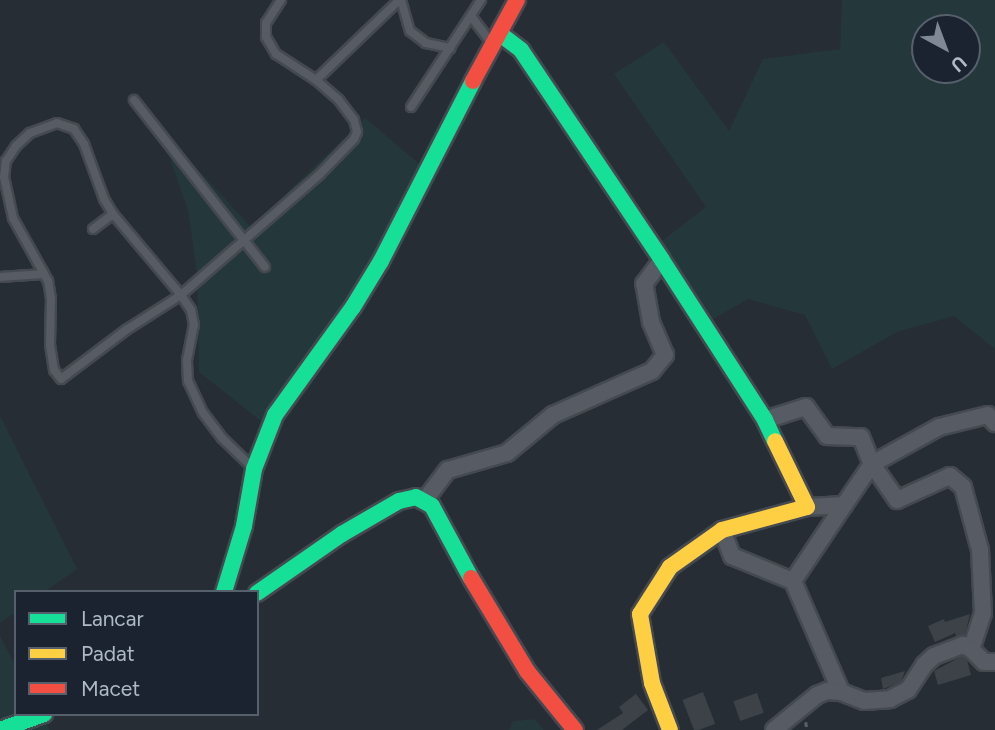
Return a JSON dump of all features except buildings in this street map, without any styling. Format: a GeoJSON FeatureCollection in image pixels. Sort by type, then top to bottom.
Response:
{"type":"FeatureCollection","features":[{"type":"Feature","properties":{"kind":"street"},"geometry":{"type":"LineString","coordinates":[[225,590],[244,526],[254,469],[275,415],[353,307],[381,261],[418,184],[517,0]]}},
{"type":"Feature","properties":{"kind":"street"},"geometry":{"type":"LineString","coordinates":[[497,40],[521,50],[662,260],[765,420],[807,507]]}},
{"type":"Feature","properties":{"kind":"street"},"geometry":{"type":"LineString","coordinates":[[425,499],[448,470],[507,453],[553,415],[652,370],[665,355],[651,322],[644,284],[662,260]]}},
{"type":"Feature","properties":{"kind":"street"},"geometry":{"type":"LineString","coordinates":[[765,420],[806,407],[827,436],[861,437],[872,464],[897,500],[950,476],[963,487],[980,550],[984,613],[971,649]]}},
{"type":"Feature","properties":{"kind":"street"},"geometry":{"type":"LineString","coordinates":[[793,581],[872,464],[939,427],[988,415],[995,423]]}},
{"type":"Feature","properties":{"kind":"street"},"geometry":{"type":"LineString","coordinates":[[259,592],[316,555],[342,534],[399,501],[416,497],[425,499],[432,506],[487,607],[527,671],[575,730]]}},
{"type":"Feature","properties":{"kind":"street"},"geometry":{"type":"LineString","coordinates":[[670,730],[652,683],[640,614],[670,567],[722,530],[807,507],[844,505]]}},
{"type":"Feature","properties":{"kind":"street"},"geometry":{"type":"LineString","coordinates":[[722,530],[732,556],[793,581],[841,692]]}},
{"type":"Feature","properties":{"kind":"street"},"geometry":{"type":"LineString","coordinates":[[774,730],[817,695],[841,692],[864,701],[890,699],[908,690],[924,665],[934,656],[963,645],[984,662],[995,662]]}},
{"type":"Feature","properties":{"kind":"street"},"geometry":{"type":"LineString","coordinates":[[0,730],[38,716]]}},
{"type":"Feature","properties":{"kind":"lane"},"geometry":{"type":"LineString","coordinates":[[254,469],[222,438],[203,412],[188,381],[187,360],[194,325],[191,310],[181,295],[113,214],[104,199],[85,144],[74,130],[57,123],[30,133],[16,146],[6,161],[5,191],[13,218],[44,274],[51,299],[50,345],[54,370],[61,379],[126,330],[181,295],[320,174],[354,139],[357,132],[354,120],[340,100],[316,80],[276,54],[266,37],[267,23],[281,0]]}},
{"type":"Feature","properties":{"kind":"lane"},"geometry":{"type":"LineString","coordinates":[[316,80],[400,0],[410,31],[426,43],[450,48]]}},
{"type":"Feature","properties":{"kind":"lane"},"geometry":{"type":"LineString","coordinates":[[411,107],[481,0]]}},
{"type":"Feature","properties":{"kind":"lane"},"geometry":{"type":"LineString","coordinates":[[471,16],[497,40]]}},
{"type":"Feature","properties":{"kind":"lane"},"geometry":{"type":"LineString","coordinates":[[134,100],[265,267]]}},
{"type":"Feature","properties":{"kind":"lane"},"geometry":{"type":"LineString","coordinates":[[93,229],[113,214]]}},
{"type":"Feature","properties":{"kind":"lane"},"geometry":{"type":"LineString","coordinates":[[0,277],[44,274]]}},
{"type":"Feature","properties":{"kind":"green space"},"geometry":{"type":"Polygon","coordinates":[[[842,0],[995,0],[995,349],[954,316],[897,332],[832,369],[805,315],[748,299],[713,319],[662,241],[706,207],[614,74],[664,42],[729,131],[763,59],[840,49],[842,0]]]}},
{"type":"Feature","properties":{"kind":"green space"},"geometry":{"type":"Polygon","coordinates":[[[365,118],[424,168],[358,305],[267,426],[199,372],[197,272],[188,210],[159,127],[251,227],[365,118]]]}},
{"type":"Feature","properties":{"kind":"green space"},"geometry":{"type":"Polygon","coordinates":[[[0,416],[77,569],[47,590],[14,590],[14,613],[0,623],[0,416]]]}},
{"type":"Feature","properties":{"kind":"green space"},"geometry":{"type":"Polygon","coordinates":[[[0,636],[14,662],[14,716],[42,716],[50,730],[0,730],[0,636]]]}},
{"type":"Feature","properties":{"kind":"green space"},"geometry":{"type":"Polygon","coordinates":[[[535,719],[544,730],[509,730],[513,721],[535,719]]]}},
{"type":"Feature","properties":{"kind":"traffic: fast"},"geometry":{"type":"LineString","coordinates":[[500,34],[521,50],[662,260],[765,420],[775,441]]}},
{"type":"Feature","properties":{"kind":"traffic: fast"},"geometry":{"type":"LineString","coordinates":[[225,590],[244,526],[254,469],[275,415],[353,307],[381,261],[473,81]]}},
{"type":"Feature","properties":{"kind":"traffic: fast"},"geometry":{"type":"LineString","coordinates":[[259,592],[342,534],[399,501],[416,497],[432,506],[471,578]]}},
{"type":"Feature","properties":{"kind":"traffic: fast"},"geometry":{"type":"LineString","coordinates":[[0,730],[38,716]]}},
{"type":"Feature","properties":{"kind":"traffic: slow"},"geometry":{"type":"LineString","coordinates":[[670,730],[652,683],[640,614],[670,567],[722,530],[807,507],[775,441]]}},
{"type":"Feature","properties":{"kind":"traffic: jam"},"geometry":{"type":"LineString","coordinates":[[473,81],[517,0]]}},
{"type":"Feature","properties":{"kind":"traffic: jam"},"geometry":{"type":"LineString","coordinates":[[471,578],[527,671],[575,730]]}}]}
